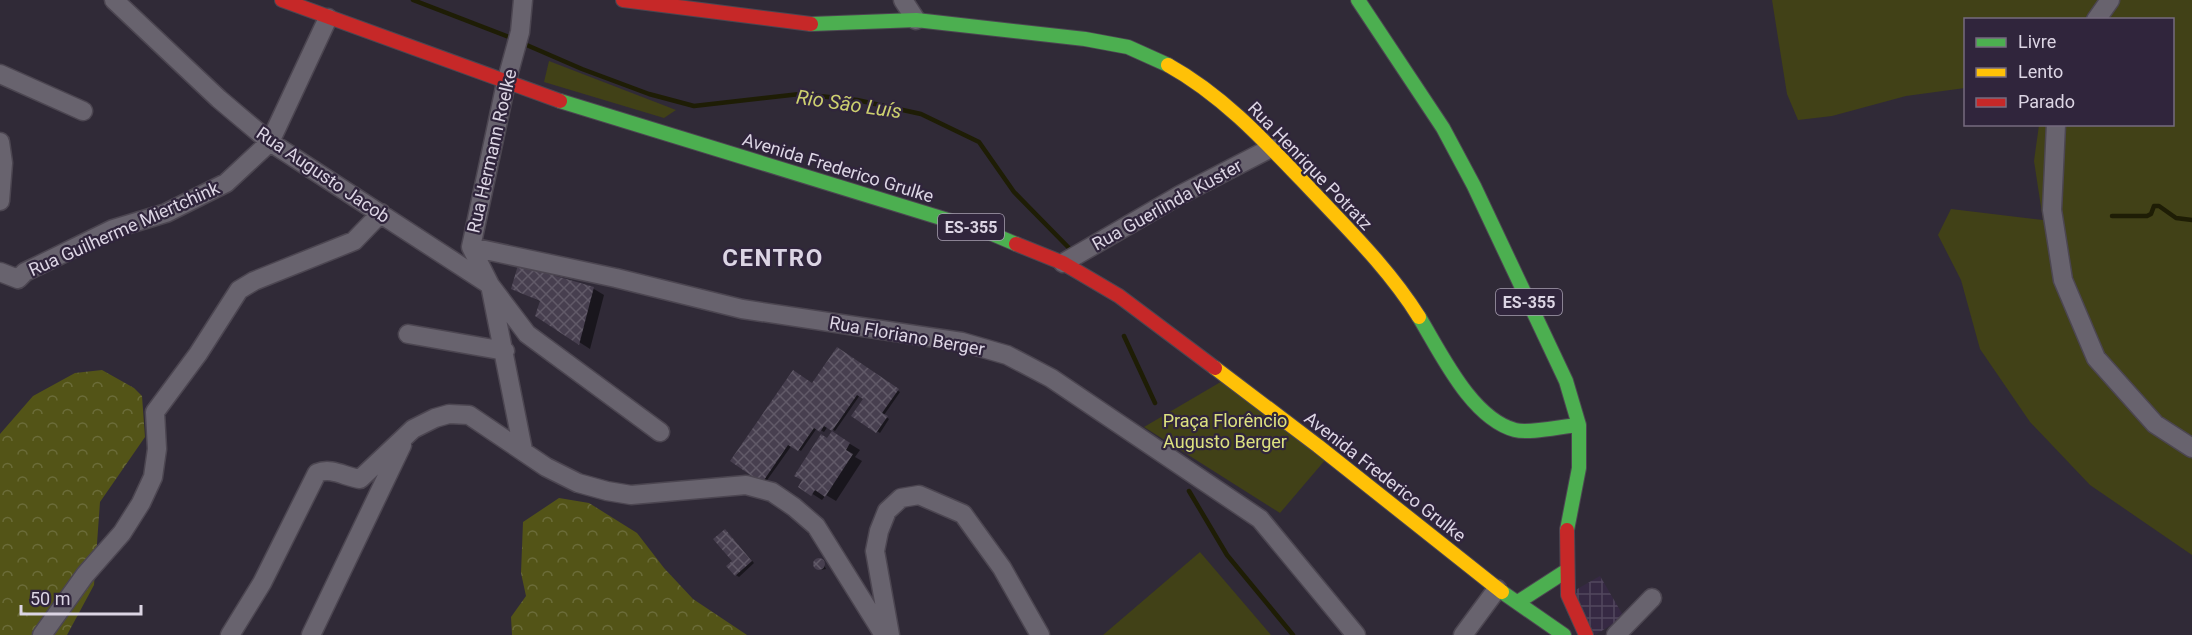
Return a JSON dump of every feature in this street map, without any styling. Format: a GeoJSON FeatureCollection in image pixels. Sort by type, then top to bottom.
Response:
{"type":"FeatureCollection","features":[{"type":"Feature","properties":{"kind":"main road","name":"Avenida Frederico Grulke"},"geometry":{"type":"LineString","coordinates":[[282,0],[506,83],[630,124],[990,233],[1063,263],[1119,296],[1271,410],[1497,589],[1564,635]]}},
{"type":"Feature","properties":{"kind":"main road","name":"Rua Henrique Potratz"},"geometry":{"type":"LineString","coordinates":[[623,0],[805,24],[916,20],[1085,39],[1128,47],[1186,75],[1251,127],[1353,234],[1404,292],[1458,381],[1486,415],[1516,431],[1579,425]]}},
{"type":"Feature","properties":{"kind":"main road","name":"ES-355"},"geometry":{"type":"LineString","coordinates":[[1358,0],[1423,95],[1474,186],[1566,381],[1579,425],[1579,468],[1566,535],[1566,571],[1568,595],[1587,635]]}},
{"type":"Feature","properties":{"kind":"main road"},"geometry":{"type":"LineString","coordinates":[[1518,602],[1566,571]]}},
{"type":"Feature","properties":{"kind":"street","name":"Rua Augusto Jacob"},"geometry":{"type":"LineString","coordinates":[[114,0],[219,99],[270,142],[490,285]]}},
{"type":"Feature","properties":{"kind":"street","name":"Rua Hermann Roelke"},"geometry":{"type":"LineString","coordinates":[[523,450],[490,285],[471,247],[506,83],[520,32],[524,0]]}},
{"type":"Feature","properties":{"kind":"street"},"geometry":{"type":"LineString","coordinates":[[903,0],[916,20]]}},
{"type":"Feature","properties":{"kind":"street"},"geometry":{"type":"LineString","coordinates":[[2097,18],[2110,0]]}},
{"type":"Feature","properties":{"kind":"street","name":"Rua Guilherme Miertchink"},"geometry":{"type":"LineString","coordinates":[[4,274],[18,279],[24,272],[113,230],[166,213],[226,183],[270,142],[328,18]]}},
{"type":"Feature","properties":{"kind":"street"},"geometry":{"type":"LineString","coordinates":[[0,74],[83,111]]}},
{"type":"Feature","properties":{"kind":"street"},"geometry":{"type":"LineString","coordinates":[[2056,126],[2052,210],[2063,279],[2096,358],[2155,424],[2192,448]]}},
{"type":"Feature","properties":{"kind":"street"},"geometry":{"type":"LineString","coordinates":[[0,142],[3,164],[0,201]]}},
{"type":"Feature","properties":{"kind":"street","name":"Rua Guerlinda Kuster"},"geometry":{"type":"LineString","coordinates":[[1063,263],[1180,195],[1270,148]]}},
{"type":"Feature","properties":{"kind":"street"},"geometry":{"type":"LineString","coordinates":[[42,635],[86,575],[122,533],[141,503],[153,477],[157,449],[155,412],[198,354],[239,290],[254,280],[354,241],[381,213]]}},
{"type":"Feature","properties":{"kind":"street","name":"Rua Floriano Berger"},"geometry":{"type":"LineString","coordinates":[[471,247],[615,278],[742,309],[962,342],[1007,355],[1051,378],[1260,519],[1356,635]]}},
{"type":"Feature","properties":{"kind":"street"},"geometry":{"type":"LineString","coordinates":[[490,285],[527,334],[660,432]]}},
{"type":"Feature","properties":{"kind":"street"},"geometry":{"type":"LineString","coordinates":[[408,334],[505,351]]}},
{"type":"Feature","properties":{"kind":"street"},"geometry":{"type":"LineString","coordinates":[[230,635],[262,583],[317,473],[331,470],[346,477],[360,479],[406,435],[435,418],[449,414],[469,415],[546,467],[567,478],[607,491],[631,495],[746,485],[772,492],[816,526],[884,635]]}},
{"type":"Feature","properties":{"kind":"street"},"geometry":{"type":"LineString","coordinates":[[311,635],[406,435]]}},
{"type":"Feature","properties":{"kind":"street"},"geometry":{"type":"LineString","coordinates":[[891,635],[875,551],[879,531],[887,511],[901,498],[919,495],[963,513],[1002,568],[1040,635]]}},
{"type":"Feature","properties":{"kind":"street"},"geometry":{"type":"LineString","coordinates":[[1463,635],[1497,589]]}},
{"type":"Feature","properties":{"kind":"street"},"geometry":{"type":"LineString","coordinates":[[1616,635],[1652,598]]}},
{"type":"Feature","properties":{"kind":"shaded area"},"geometry":{"type":"Polygon","coordinates":[[[1600,576],[1624,617],[1595,635],[1572,592],[1600,576]]]}},
{"type":"Feature","properties":{"kind":"green space"},"geometry":{"type":"Polygon","coordinates":[[[1772,0],[2192,0],[2192,555],[2090,485],[2030,422],[1980,349],[1961,280],[1938,235],[1951,209],[2043,220],[2034,161],[2039,126],[2174,126],[2174,18],[1964,18],[1964,88],[1906,96],[1832,116],[1798,120],[1787,94],[1772,0]]]}},
{"type":"Feature","properties":{"kind":"green space"},"geometry":{"type":"Polygon","coordinates":[[[549,61],[676,110],[664,118],[544,82],[549,61]]]}},
{"type":"Feature","properties":{"kind":"green space"},"geometry":{"type":"Polygon","coordinates":[[[102,370],[134,388],[142,396],[145,437],[100,502],[94,585],[67,635],[0,635],[0,434],[33,396],[75,373],[102,370]]]}},
{"type":"Feature","properties":{"kind":"green space","name":"Praça Florêncio Augusto Berger"},"geometry":{"type":"Polygon","coordinates":[[[1224,380],[1326,459],[1280,513],[1144,427],[1224,380]]]}},
{"type":"Feature","properties":{"kind":"green space"},"geometry":{"type":"Polygon","coordinates":[[[559,498],[589,503],[637,533],[664,568],[693,599],[747,635],[512,635],[511,617],[526,596],[521,573],[523,522],[559,498]]]}},
{"type":"Feature","properties":{"kind":"green space"},"geometry":{"type":"Polygon","coordinates":[[[1200,552],[1271,635],[1103,635],[1200,552]]]}},
{"type":"Feature","properties":{"kind":"building"},"geometry":{"type":"Polygon","coordinates":[[[518,265],[594,287],[579,345],[535,316],[540,301],[511,289],[518,265]]]}},
{"type":"Feature","properties":{"kind":"building"},"geometry":{"type":"Polygon","coordinates":[[[837,347],[899,389],[882,413],[888,416],[876,433],[851,416],[863,399],[857,395],[832,431],[824,426],[820,432],[814,428],[798,451],[788,445],[762,483],[730,461],[793,370],[812,383],[837,347]]]}},
{"type":"Feature","properties":{"kind":"building"},"geometry":{"type":"Polygon","coordinates":[[[832,431],[850,443],[846,450],[853,454],[825,497],[815,490],[811,496],[798,487],[802,480],[794,476],[821,434],[827,438],[832,431]]]}},
{"type":"Feature","properties":{"kind":"building"},"geometry":{"type":"Polygon","coordinates":[[[725,529],[752,561],[735,576],[726,566],[732,561],[713,539],[725,529]]]}},
{"type":"Feature","properties":{"kind":"building"},"geometry":{"type":"Polygon","coordinates":[[[821,558],[825,564],[821,570],[817,570],[813,562],[821,558]]]}},
{"type":"Feature","properties":{"kind":"waterway","name":"Rio São Luís"},"geometry":{"type":"LineString","coordinates":[[413,0],[514,39]]}},
{"type":"Feature","properties":{"kind":"waterway","name":"Rio São Luís"},"geometry":{"type":"LineString","coordinates":[[522,43],[649,94],[694,106],[800,94],[857,100],[921,114],[979,142],[1014,192],[1069,248]]}},
{"type":"Feature","properties":{"kind":"waterway"},"geometry":{"type":"LineString","coordinates":[[2112,216],[2147,216],[2151,214],[2154,206],[2159,206],[2176,218],[2192,220]]}},
{"type":"Feature","properties":{"kind":"waterway","name":"Rio São Luís"},"geometry":{"type":"LineString","coordinates":[[1124,336],[1155,403]]}},
{"type":"Feature","properties":{"kind":"waterway","name":"Rio São Luís"},"geometry":{"type":"LineString","coordinates":[[1189,491],[1227,555],[1293,635]]}},
{"type":"Feature","properties":{"kind":"traffic: fast"},"geometry":{"type":"LineString","coordinates":[[1358,0],[1443,128],[1474,186],[1566,381],[1579,425],[1579,468],[1567,530]]}},
{"type":"Feature","properties":{"kind":"traffic: fast"},"geometry":{"type":"LineString","coordinates":[[811,24],[916,20],[1085,39],[1128,47],[1168,65]]}},
{"type":"Feature","properties":{"kind":"traffic: fast"},"geometry":{"type":"LineString","coordinates":[[560,101],[990,233],[1016,244]]}},
{"type":"Feature","properties":{"kind":"traffic: fast"},"geometry":{"type":"LineString","coordinates":[[1419,317],[1459,383],[1471,398],[1499,423],[1521,431],[1579,425]]}},
{"type":"Feature","properties":{"kind":"traffic: fast"},"geometry":{"type":"LineString","coordinates":[[1518,602],[1566,571]]}},
{"type":"Feature","properties":{"kind":"traffic: fast"},"geometry":{"type":"LineString","coordinates":[[1502,592],[1564,635]]}},
{"type":"Feature","properties":{"kind":"traffic: slow"},"geometry":{"type":"LineString","coordinates":[[1168,65],[1209,92],[1265,142],[1370,253],[1419,317]]}},
{"type":"Feature","properties":{"kind":"traffic: slow"},"geometry":{"type":"LineString","coordinates":[[1215,368],[1318,446],[1502,592]]}},
{"type":"Feature","properties":{"kind":"traffic: jam"},"geometry":{"type":"LineString","coordinates":[[282,0],[560,101]]}},
{"type":"Feature","properties":{"kind":"traffic: jam"},"geometry":{"type":"LineString","coordinates":[[623,0],[811,24]]}},
{"type":"Feature","properties":{"kind":"traffic: jam"},"geometry":{"type":"LineString","coordinates":[[1016,244],[1063,263],[1119,296],[1215,368]]}},
{"type":"Feature","properties":{"kind":"traffic: jam"},"geometry":{"type":"LineString","coordinates":[[1567,530],[1568,595],[1586,635]]}},
{"type":"Feature","properties":{"kind":"district","name":"CENTRO"},"geometry":{"type":"Point","coordinates":[773,258]}}]}
